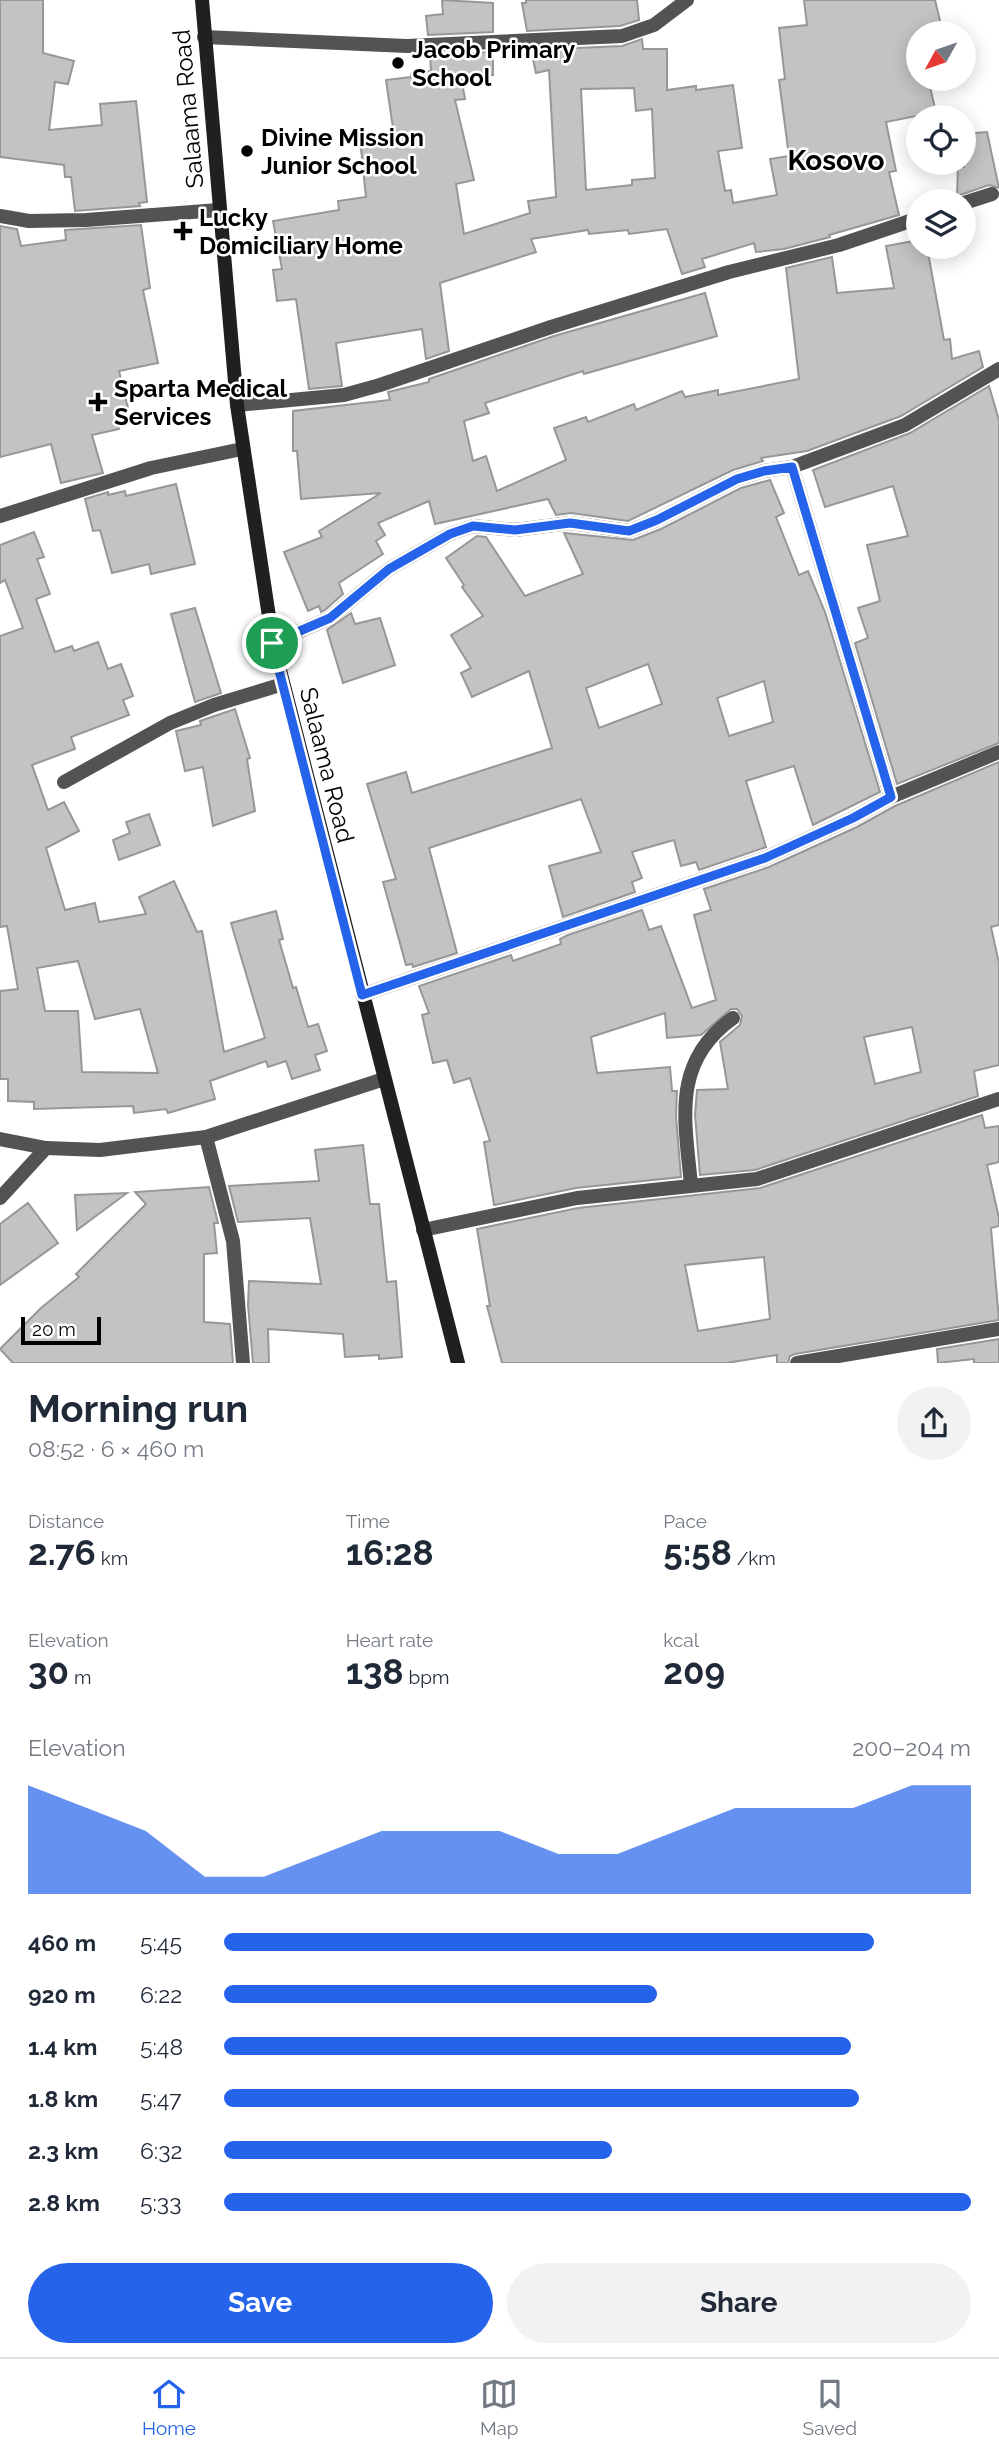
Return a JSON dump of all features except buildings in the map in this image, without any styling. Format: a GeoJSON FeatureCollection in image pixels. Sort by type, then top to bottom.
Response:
{"type":"FeatureCollection","features":[{"type":"Feature","properties":{"kind":"main road","name":"Salaama Road"},"geometry":{"type":"LineString","coordinates":[[202,0],[237,405],[272,643],[458,1363]]}},
{"type":"Feature","properties":{"kind":"street"},"geometry":{"type":"LineString","coordinates":[[204,37],[407,46],[622,36],[654,24],[687,0]]}},
{"type":"Feature","properties":{"kind":"street"},"geometry":{"type":"LineString","coordinates":[[976,199],[992,194]]}},
{"type":"Feature","properties":{"kind":"street"},"geometry":{"type":"LineString","coordinates":[[0,216],[29,221],[86,220],[219,210]]}},
{"type":"Feature","properties":{"kind":"street"},"geometry":{"type":"LineString","coordinates":[[237,405],[344,395],[380,386],[551,327],[729,272],[839,245],[906,222]]}},
{"type":"Feature","properties":{"kind":"street"},"geometry":{"type":"LineString","coordinates":[[272,643],[330,618],[389,569],[450,534],[473,526],[515,530],[570,523],[629,531],[657,520],[737,479],[792,467],[905,425],[999,369]]}},
{"type":"Feature","properties":{"kind":"street"},"geometry":{"type":"LineString","coordinates":[[0,516],[151,468],[242,449]]}},
{"type":"Feature","properties":{"kind":"street"},"geometry":{"type":"LineString","coordinates":[[792,467],[891,797]]}},
{"type":"Feature","properties":{"kind":"street"},"geometry":{"type":"LineString","coordinates":[[64,782],[170,723],[214,705],[283,684]]}},
{"type":"Feature","properties":{"kind":"street"},"geometry":{"type":"LineString","coordinates":[[362,995],[765,858],[853,818],[891,797],[999,752]]}},
{"type":"Feature","properties":{"kind":"street"},"geometry":{"type":"LineString","coordinates":[[691,1185],[685,1092],[702,1049],[720,1028],[733,1018]]}},
{"type":"Feature","properties":{"kind":"street"},"geometry":{"type":"LineString","coordinates":[[0,1139],[46,1148],[100,1150],[206,1137],[384,1079]]}},
{"type":"Feature","properties":{"kind":"street"},"geometry":{"type":"LineString","coordinates":[[423,1230],[577,1198],[737,1182],[769,1175],[999,1100]]}},
{"type":"Feature","properties":{"kind":"street"},"geometry":{"type":"LineString","coordinates":[[206,1137],[233,1241],[243,1363]]}},
{"type":"Feature","properties":{"kind":"street"},"geometry":{"type":"LineString","coordinates":[[0,1198],[46,1148]]}},
{"type":"Feature","properties":{"kind":"street"},"geometry":{"type":"LineString","coordinates":[[797,1363],[999,1329]]}},
{"type":"Feature","properties":{"kind":"place","name":"Jacob Primary School"},"geometry":{"type":"Point","coordinates":[398,63]}},
{"type":"Feature","properties":{"kind":"place","name":"Divine Mission Junior School"},"geometry":{"type":"Point","coordinates":[247,151]}},
{"type":"Feature","properties":{"kind":"place","name":"Lucky Domiciliary Home"},"geometry":{"type":"Point","coordinates":[183,231]}},
{"type":"Feature","properties":{"kind":"place","name":"Sparta Medical Services"},"geometry":{"type":"Point","coordinates":[98,402]}},
{"type":"Feature","properties":{"kind":"district","name":"Kosovo"},"geometry":{"type":"Point","coordinates":[836,160]}},
{"type":"Feature","properties":{"kind":"route"},"geometry":{"type":"LineString","coordinates":[[792,467],[891,797],[853,818],[765,858],[362,995],[272,643],[330,618],[389,569],[450,534],[473,526],[515,530],[570,523],[629,531],[657,520],[737,479],[792,467]]}}]}
